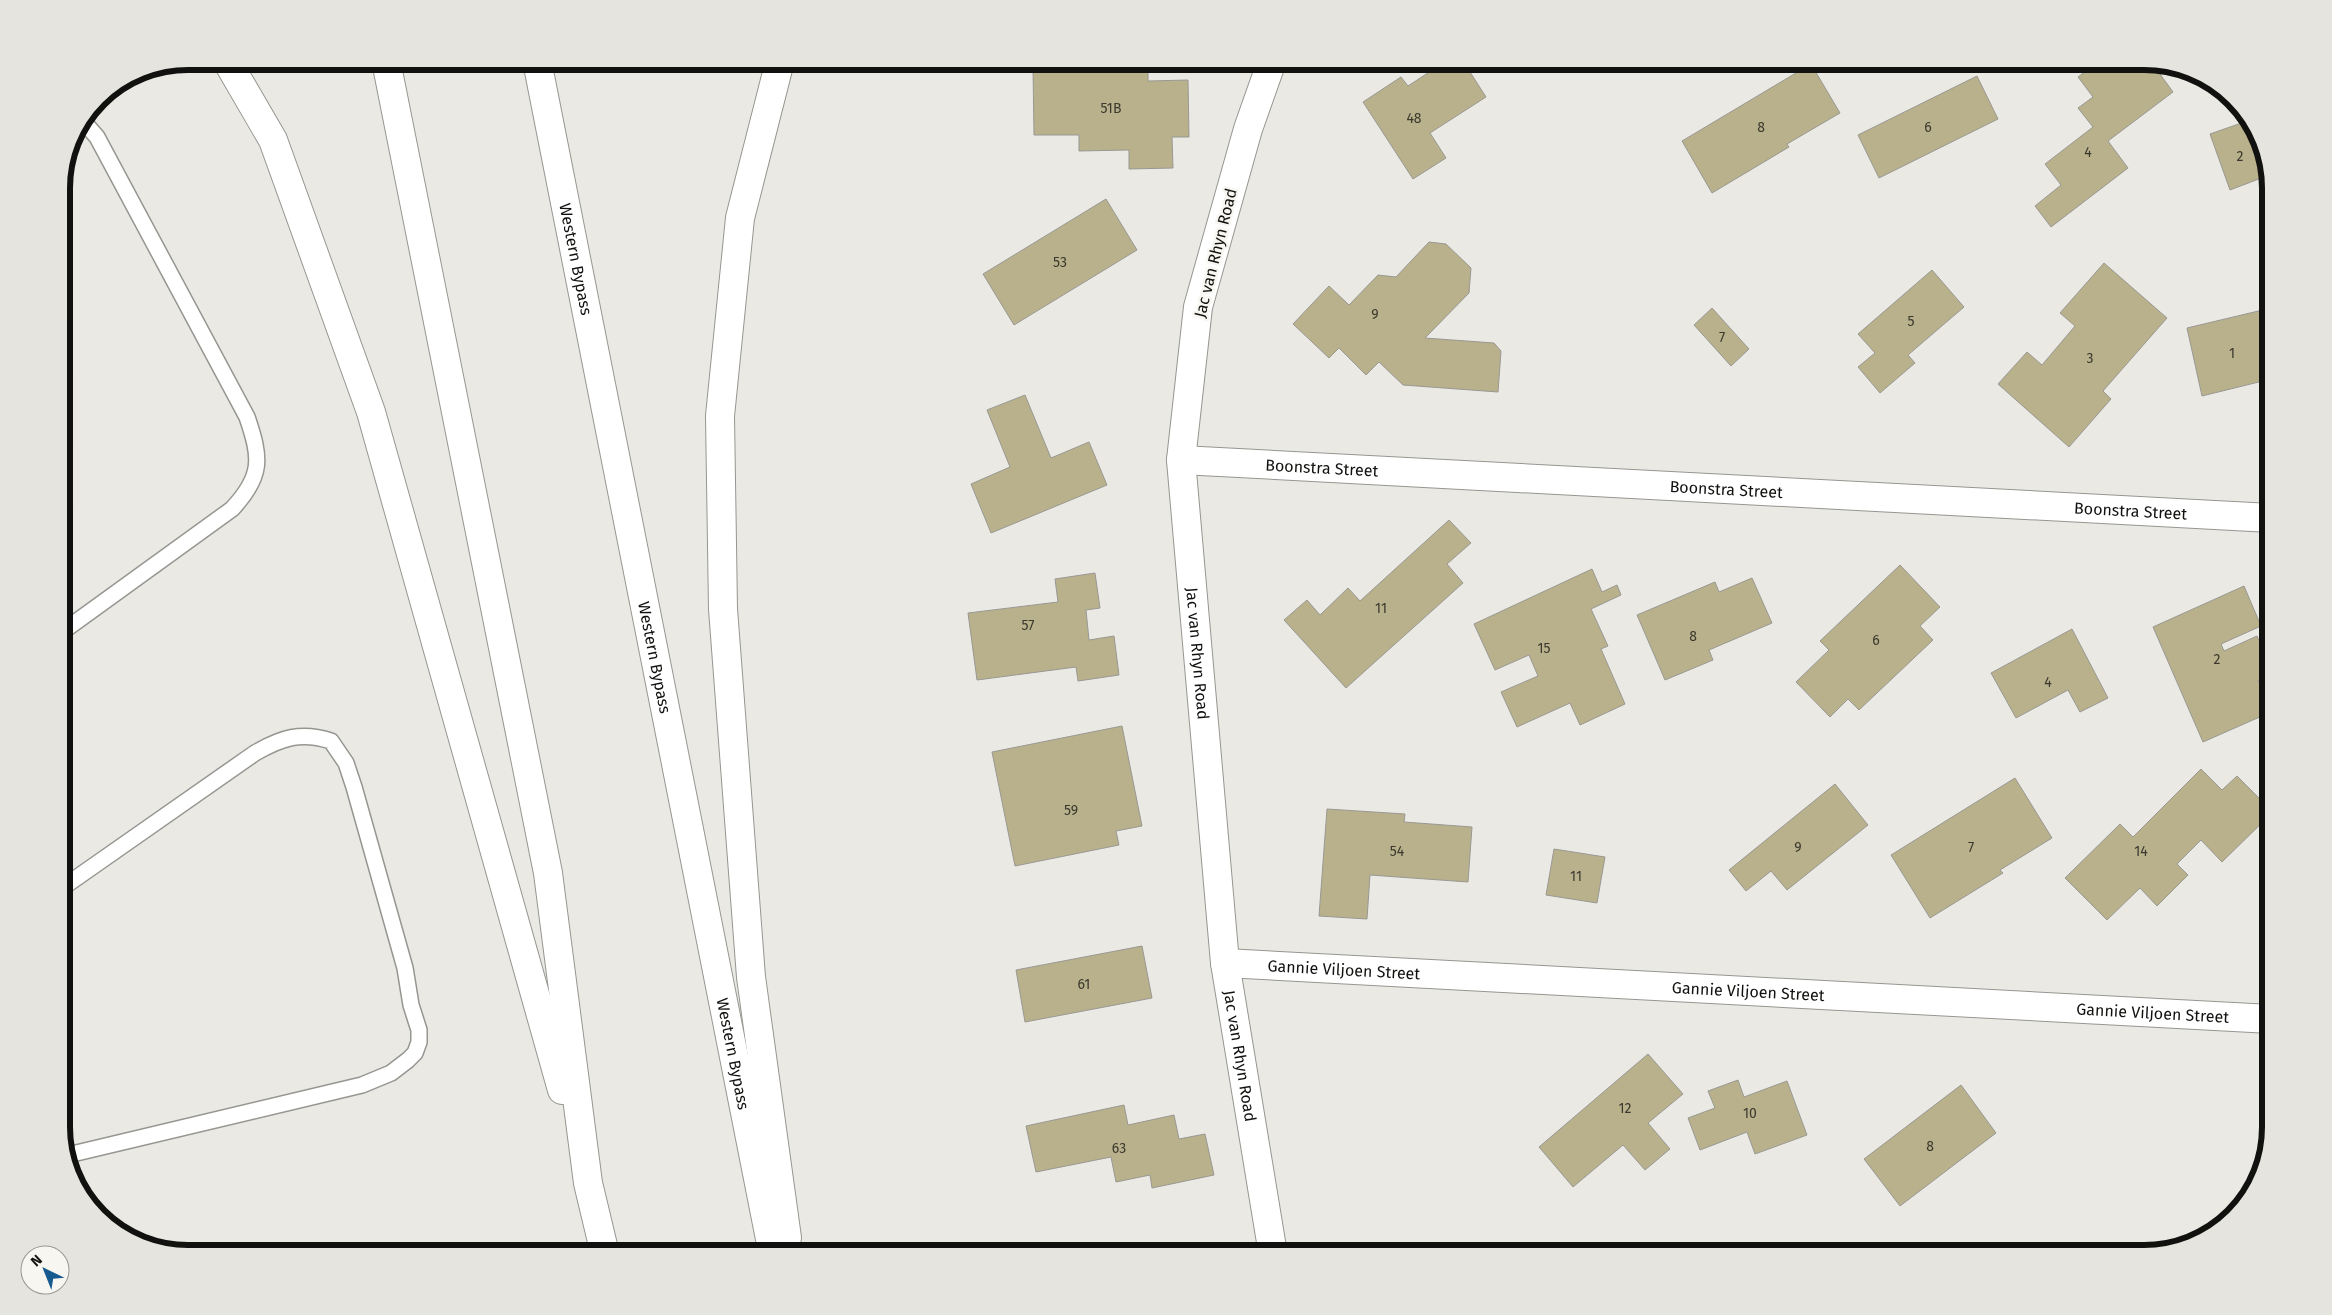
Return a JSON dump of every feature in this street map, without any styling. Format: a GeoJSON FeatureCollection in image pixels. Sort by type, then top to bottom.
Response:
{"type":"FeatureCollection","features":[{"type":"Feature","properties":{"kind":"main road"},"geometry":{"type":"LineString","coordinates":[[232,70],[274,140],[371,412],[588,1183],[603,1245]]}},
{"type":"Feature","properties":{"kind":"main road"},"geometry":{"type":"LineString","coordinates":[[388,70],[548,873],[588,1183]]}},
{"type":"Feature","properties":{"kind":"main road","name":"Western Bypass"},"geometry":{"type":"LineString","coordinates":[[539,70],[771,1245]]}},
{"type":"Feature","properties":{"kind":"main road"},"geometry":{"type":"LineString","coordinates":[[778,70],[740,218],[720,416],[723,609],[751,977],[789,1245]]}},
{"type":"Feature","properties":{"kind":"main road","name":"Jac van Rhyn Road"},"geometry":{"type":"LineString","coordinates":[[1269,70],[1248,129],[1198,307],[1181,460],[1225,963],[1272,1245]]}},
{"type":"Feature","properties":{"kind":"main road","name":"Boonstra Street"},"geometry":{"type":"LineString","coordinates":[[1181,460],[2262,518]]}},
{"type":"Feature","properties":{"kind":"main road","name":"Gannie Viljoen Street"},"geometry":{"type":"LineString","coordinates":[[1225,963],[2262,1019]]}},
{"type":"Feature","properties":{"kind":"lane"},"geometry":{"type":"LineString","coordinates":[[70,626],[232,509],[245,495],[254,480],[257,464],[254,439],[246,417],[99,141],[87,127]]}},
{"type":"Feature","properties":{"kind":"lane"},"geometry":{"type":"LineString","coordinates":[[70,882],[255,753],[277,740],[308,736],[331,741],[346,763],[354,786],[419,1030],[419,1042],[415,1052],[408,1060],[391,1073],[362,1085],[73,1155]]}},
{"type":"Feature","properties":{"kind":"building"},"geometry":{"type":"Polygon","coordinates":[[[1033,70],[1148,70],[1148,81],[1188,80],[1189,137],[1172,137],[1173,168],[1129,169],[1129,150],[1079,151],[1079,135],[1034,135],[1033,70]]]}},
{"type":"Feature","properties":{"kind":"building"},"geometry":{"type":"Polygon","coordinates":[[[1432,70],[1469,70],[1486,97],[1430,133],[1446,158],[1413,179],[1363,102],[1401,77],[1408,86],[1432,70]]]}},
{"type":"Feature","properties":{"kind":"building"},"geometry":{"type":"Polygon","coordinates":[[[1801,70],[1815,70],[1840,113],[1787,144],[1789,147],[1712,193],[1682,141],[1801,70]]]}},
{"type":"Feature","properties":{"kind":"building"},"geometry":{"type":"Polygon","coordinates":[[[2087,70],[2158,71],[2173,92],[2108,141],[2128,168],[2051,227],[2035,206],[2061,185],[2045,164],[2093,127],[2078,108],[2093,97],[2078,77],[2087,70]]]}},
{"type":"Feature","properties":{"kind":"building"},"geometry":{"type":"Polygon","coordinates":[[[1977,76],[1998,119],[1879,178],[1858,135],[1977,76]]]}},
{"type":"Feature","properties":{"kind":"building"},"geometry":{"type":"Polygon","coordinates":[[[2242,123],[2256,150],[2262,178],[2230,190],[2210,134],[2242,123]]]}},
{"type":"Feature","properties":{"kind":"building"},"geometry":{"type":"Polygon","coordinates":[[[1106,199],[1137,250],[1014,325],[983,274],[1106,199]]]}},
{"type":"Feature","properties":{"kind":"building"},"geometry":{"type":"Polygon","coordinates":[[[1429,242],[1446,244],[1471,268],[1469,293],[1425,338],[1494,343],[1501,351],[1498,392],[1403,385],[1379,362],[1366,375],[1339,348],[1329,358],[1293,324],[1329,286],[1349,305],[1378,275],[1396,277],[1429,242]]]}},
{"type":"Feature","properties":{"kind":"building"},"geometry":{"type":"Polygon","coordinates":[[[2104,263],[2167,318],[2103,391],[2111,399],[2069,447],[1998,384],[2027,352],[2042,365],[2075,326],[2060,313],[2104,263]]]}},
{"type":"Feature","properties":{"kind":"building"},"geometry":{"type":"Polygon","coordinates":[[[1932,270],[1964,307],[1908,355],[1915,363],[1880,393],[1858,367],[1875,353],[1858,334],[1932,270]]]}},
{"type":"Feature","properties":{"kind":"building"},"geometry":{"type":"Polygon","coordinates":[[[1712,308],[1749,349],[1731,366],[1694,325],[1712,308]]]}},
{"type":"Feature","properties":{"kind":"building"},"geometry":{"type":"Polygon","coordinates":[[[2262,310],[2262,381],[2202,396],[2187,328],[2262,310]]]}},
{"type":"Feature","properties":{"kind":"building"},"geometry":{"type":"Polygon","coordinates":[[[1025,395],[1051,458],[1089,442],[1107,485],[991,533],[971,484],[1010,467],[987,410],[1025,395]]]}},
{"type":"Feature","properties":{"kind":"building"},"geometry":{"type":"Polygon","coordinates":[[[1449,520],[1471,543],[1447,564],[1463,583],[1346,688],[1284,620],[1307,600],[1320,615],[1348,588],[1360,601],[1449,520]]]}},
{"type":"Feature","properties":{"kind":"building"},"geometry":{"type":"Polygon","coordinates":[[[1900,565],[1940,607],[1920,626],[1933,640],[1859,710],[1848,699],[1830,717],[1796,682],[1829,650],[1820,641],[1900,565]]]}},
{"type":"Feature","properties":{"kind":"building"},"geometry":{"type":"Polygon","coordinates":[[[1592,569],[1602,592],[1617,585],[1621,595],[1591,609],[1608,646],[1601,649],[1625,704],[1580,725],[1570,703],[1517,727],[1501,692],[1538,676],[1529,655],[1495,670],[1474,624],[1592,569]]]}},
{"type":"Feature","properties":{"kind":"building"},"geometry":{"type":"Polygon","coordinates":[[[1095,573],[1100,608],[1086,610],[1089,640],[1114,636],[1119,675],[1078,681],[1076,667],[977,680],[968,613],[1058,602],[1055,579],[1095,573]]]}},
{"type":"Feature","properties":{"kind":"building"},"geometry":{"type":"Polygon","coordinates":[[[1752,578],[1772,623],[1709,650],[1713,660],[1665,680],[1637,615],[1715,582],[1719,592],[1752,578]]]}},
{"type":"Feature","properties":{"kind":"building"},"geometry":{"type":"Polygon","coordinates":[[[2244,586],[2261,626],[2221,644],[2224,651],[2257,636],[2262,647],[2262,678],[2258,680],[2262,688],[2262,716],[2203,742],[2153,627],[2244,586]]]}},
{"type":"Feature","properties":{"kind":"building"},"geometry":{"type":"Polygon","coordinates":[[[2072,629],[2108,698],[2080,712],[2068,690],[2016,718],[1991,673],[2072,629]]]}},
{"type":"Feature","properties":{"kind":"building"},"geometry":{"type":"Polygon","coordinates":[[[1122,726],[1142,826],[1116,831],[1119,845],[1015,866],[992,752],[1122,726]]]}},
{"type":"Feature","properties":{"kind":"building"},"geometry":{"type":"Polygon","coordinates":[[[2201,769],[2222,790],[2237,776],[2262,801],[2262,823],[2222,862],[2201,840],[2177,864],[2188,875],[2157,906],[2140,888],[2107,920],[2065,878],[2120,824],[2133,837],[2201,769]]]}},
{"type":"Feature","properties":{"kind":"building"},"geometry":{"type":"Polygon","coordinates":[[[2015,778],[2052,838],[2000,870],[2003,873],[1930,918],[1891,855],[2015,778]]]}},
{"type":"Feature","properties":{"kind":"building"},"geometry":{"type":"Polygon","coordinates":[[[1835,784],[1868,825],[1787,890],[1771,871],[1746,891],[1729,870],[1835,784]]]}},
{"type":"Feature","properties":{"kind":"building"},"geometry":{"type":"Polygon","coordinates":[[[1327,809],[1405,814],[1404,822],[1472,827],[1468,882],[1370,875],[1367,919],[1319,916],[1327,809]]]}},
{"type":"Feature","properties":{"kind":"building"},"geometry":{"type":"Polygon","coordinates":[[[1554,849],[1605,857],[1597,903],[1546,895],[1554,849]]]}},
{"type":"Feature","properties":{"kind":"building"},"geometry":{"type":"Polygon","coordinates":[[[1142,946],[1152,998],[1025,1022],[1016,970],[1142,946]]]}},
{"type":"Feature","properties":{"kind":"building"},"geometry":{"type":"Polygon","coordinates":[[[1648,1054],[1683,1094],[1648,1123],[1670,1149],[1645,1170],[1623,1145],[1573,1187],[1539,1147],[1648,1054]]]}},
{"type":"Feature","properties":{"kind":"building"},"geometry":{"type":"Polygon","coordinates":[[[1738,1080],[1744,1097],[1787,1081],[1807,1135],[1755,1154],[1747,1132],[1700,1150],[1688,1118],[1715,1108],[1708,1091],[1738,1080]]]}},
{"type":"Feature","properties":{"kind":"building"},"geometry":{"type":"Polygon","coordinates":[[[1961,1085],[1996,1133],[1900,1206],[1864,1159],[1961,1085]]]}},
{"type":"Feature","properties":{"kind":"building"},"geometry":{"type":"Polygon","coordinates":[[[1124,1105],[1128,1125],[1174,1115],[1179,1139],[1205,1134],[1214,1175],[1152,1188],[1150,1175],[1116,1182],[1111,1157],[1036,1172],[1026,1126],[1124,1105]]]}}]}
